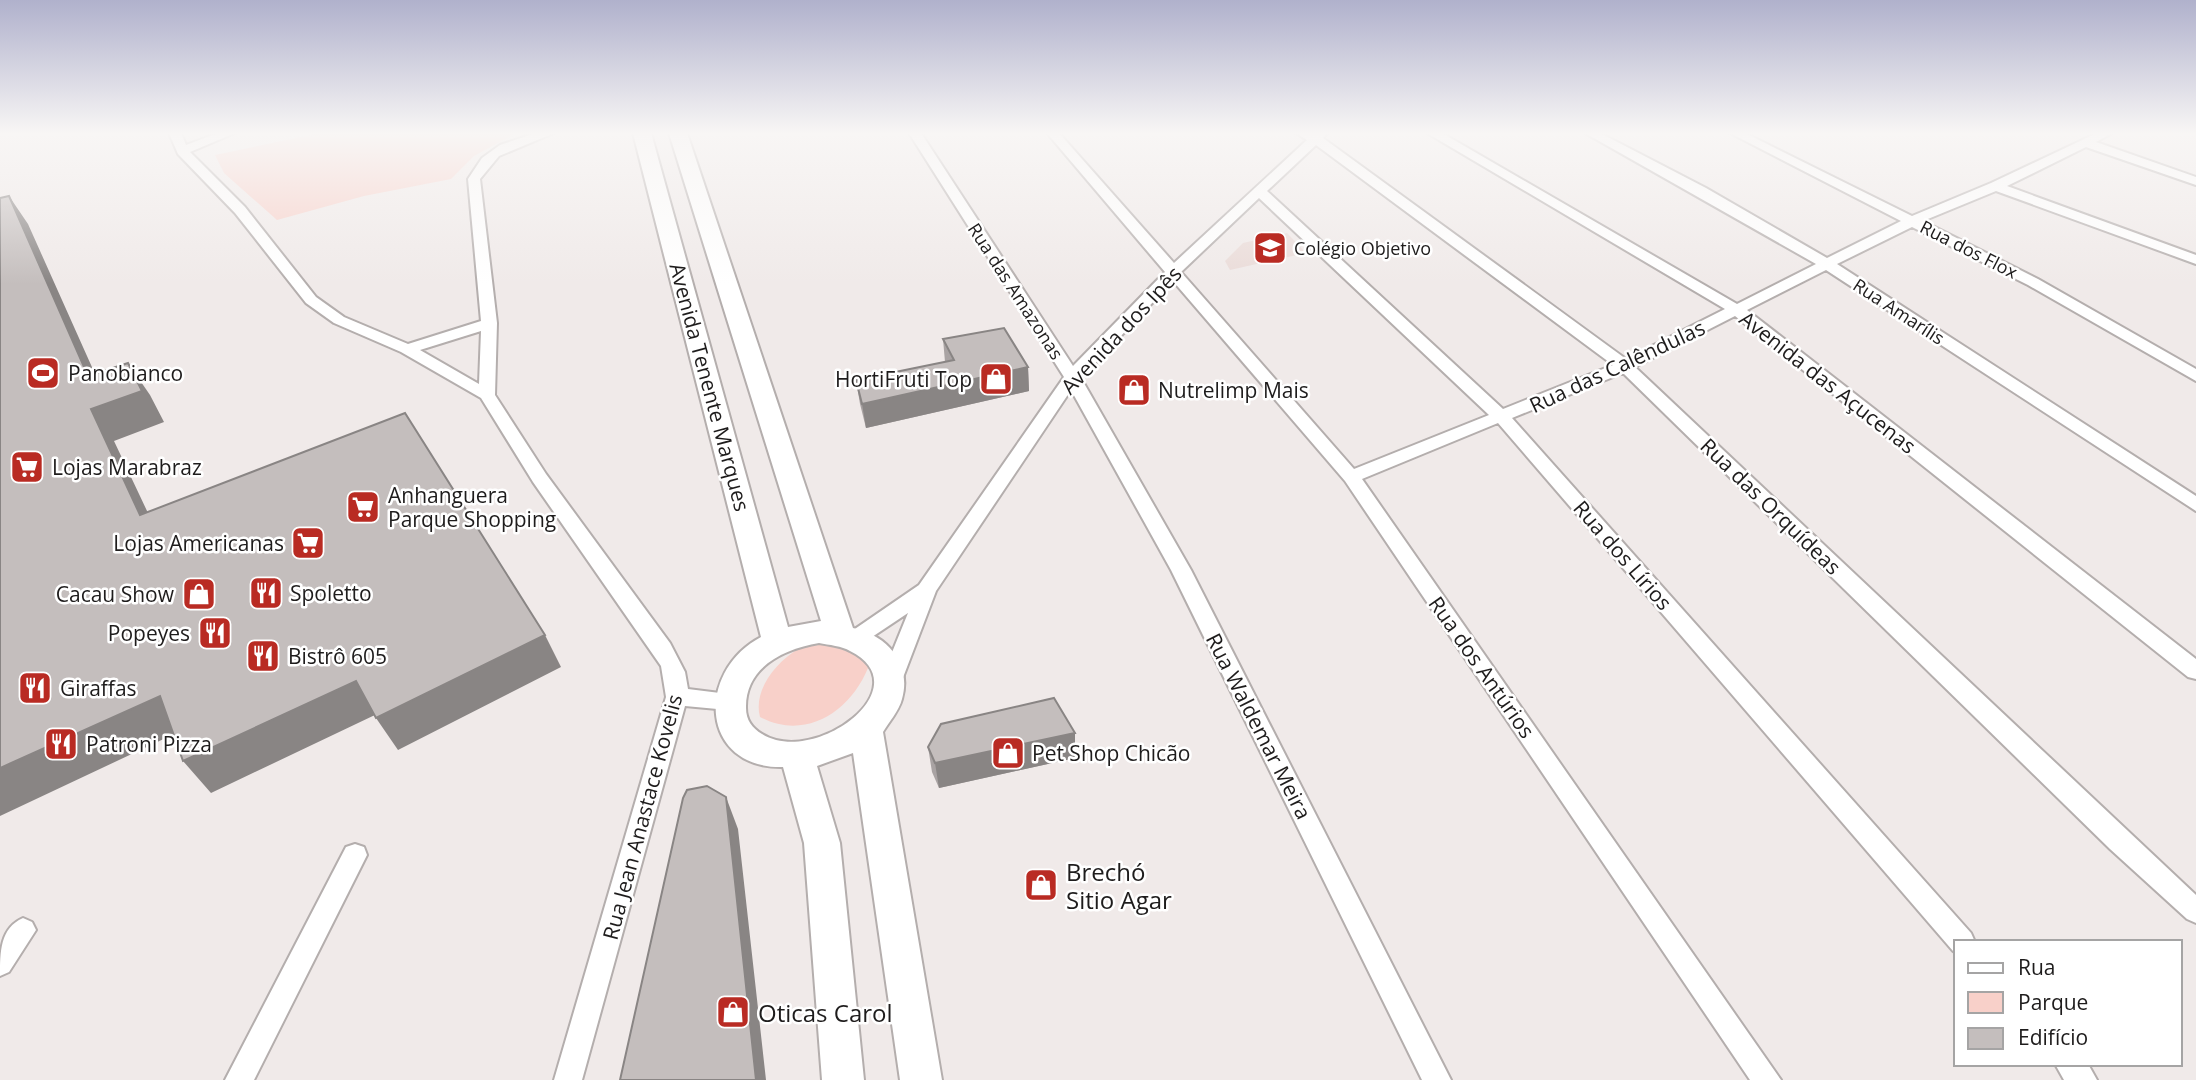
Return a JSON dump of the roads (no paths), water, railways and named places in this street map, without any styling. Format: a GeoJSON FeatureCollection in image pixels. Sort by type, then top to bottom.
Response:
{"type":"FeatureCollection","features":[{"type":"Feature","properties":{"kind":"main road","name":"Avenida Tenente Marques"},"geometry":{"type":"LineString","coordinates":[[655,183],[777,642]]}},
{"type":"Feature","properties":{"kind":"main road","name":"Avenida Tenente Marques"},"geometry":{"type":"LineString","coordinates":[[695,183],[848,636]]}},
{"type":"Feature","properties":{"kind":"main road"},"geometry":{"type":"LineString","coordinates":[[808,634],[848,636],[881,656],[891,682],[885,707],[866,730],[846,744],[823,753],[797,756],[774,754],[754,746],[735,726],[728,701],[733,684],[743,667],[777,642],[808,634]]}},
{"type":"Feature","properties":{"kind":"main road"},"geometry":{"type":"LineString","coordinates":[[866,730],[921,1080]]}},
{"type":"Feature","properties":{"kind":"main road"},"geometry":{"type":"LineString","coordinates":[[797,756],[822,843],[843,1080]]}},
{"type":"Feature","properties":{"kind":"street","name":"Rua Jean Anastace Kovelis"},"geometry":{"type":"LineString","coordinates":[[214,183],[240,210],[312,300],[339,320],[407,349],[487,396],[539,478],[663,649],[678,683],[677,697],[568,1080]]}},
{"type":"Feature","properties":{"kind":"street"},"geometry":{"type":"LineString","coordinates":[[474,183],[488,323],[487,396]]}},
{"type":"Feature","properties":{"kind":"street","name":"Rua das Amazonas"},"geometry":{"type":"LineString","coordinates":[[947,183],[1072,377]]}},
{"type":"Feature","properties":{"kind":"street","name":"Rua dos Antúrios"},"geometry":{"type":"LineString","coordinates":[[1097,183],[1351,477],[1767,1080]]}},
{"type":"Feature","properties":{"kind":"street","name":"Avenida dos Ipês"},"geometry":{"type":"LineString","coordinates":[[891,682],[927,589],[1072,377],[1173,272],[1268,183]]}},
{"type":"Feature","properties":{"kind":"street","name":"Rua das Orquídeas"},"geometry":{"type":"LineString","coordinates":[[1378,183],[1625,366],[2119,841],[2196,911]]}},
{"type":"Feature","properties":{"kind":"street","name":"Avenida das Açucenas"},"geometry":{"type":"LineString","coordinates":[[1520,183],[1737,310],[2196,671]]}},
{"type":"Feature","properties":{"kind":"street","name":"Rua Amarílis"},"geometry":{"type":"LineString","coordinates":[[1687,183],[1828,265],[2196,505]]}},
{"type":"Feature","properties":{"kind":"street","name":"Rua dos Flox"},"geometry":{"type":"LineString","coordinates":[[1840,183],[2033,282],[2196,376]]}},
{"type":"Feature","properties":{"kind":"street","name":"Rua das Calêndulas"},"geometry":{"type":"LineString","coordinates":[[1351,477],[1503,418],[1625,366],[1914,220],[2001,183]]}},
{"type":"Feature","properties":{"kind":"street"},"geometry":{"type":"LineString","coordinates":[[1996,186],[2196,260]]}},
{"type":"Feature","properties":{"kind":"street","name":"Rua dos Lírios"},"geometry":{"type":"LineString","coordinates":[[1260,192],[1503,418],[1960,940]]}},
{"type":"Feature","properties":{"kind":"street"},"geometry":{"type":"LineString","coordinates":[[407,349],[488,323]]}},
{"type":"Feature","properties":{"kind":"street","name":"Rua Waldemar Meira"},"geometry":{"type":"LineString","coordinates":[[1072,377],[1181,570],[1437,1080]]}},
{"type":"Feature","properties":{"kind":"street","name":"Avenida dos Ipês"},"geometry":{"type":"LineString","coordinates":[[848,636],[927,589]]}},
{"type":"Feature","properties":{"kind":"street"},"geometry":{"type":"LineString","coordinates":[[677,697],[728,701]]}},
{"type":"Feature","properties":{"kind":"street"},"geometry":{"type":"LineString","coordinates":[[239,1080],[355,855]]}},
{"type":"Feature","properties":{"kind":"street"},"geometry":{"type":"LineString","coordinates":[[0,963],[23,930]]}},
{"type":"Feature","properties":{"kind":"street"},"geometry":{"type":"LineString","coordinates":[[2071,1066],[2082,1080]]}},
{"type":"Feature","properties":{"kind":"place","name":"Colégio Objetivo"},"geometry":{"type":"Point","coordinates":[1270,248]}},
{"type":"Feature","properties":{"kind":"place","name":"Panobianco"},"geometry":{"type":"Point","coordinates":[43,373]}},
{"type":"Feature","properties":{"kind":"place","name":"HortiFruti Top"},"geometry":{"type":"Point","coordinates":[996,379]}},
{"type":"Feature","properties":{"kind":"place","name":"Nutrelimp Mais"},"geometry":{"type":"Point","coordinates":[1134,390]}},
{"type":"Feature","properties":{"kind":"place","name":"Lojas Marabraz"},"geometry":{"type":"Point","coordinates":[27,467]}},
{"type":"Feature","properties":{"kind":"place","name":"Anhanguera Parque Shopping"},"geometry":{"type":"Point","coordinates":[363,507]}},
{"type":"Feature","properties":{"kind":"place","name":"Lojas Americanas"},"geometry":{"type":"Point","coordinates":[308,543]}},
{"type":"Feature","properties":{"kind":"place","name":"Spoletto"},"geometry":{"type":"Point","coordinates":[266,593]}},
{"type":"Feature","properties":{"kind":"place","name":"Cacau Show"},"geometry":{"type":"Point","coordinates":[199,594]}},
{"type":"Feature","properties":{"kind":"place","name":"Popeyes"},"geometry":{"type":"Point","coordinates":[215,633]}},
{"type":"Feature","properties":{"kind":"place","name":"Bistrô 605"},"geometry":{"type":"Point","coordinates":[263,656]}},
{"type":"Feature","properties":{"kind":"place","name":"Giraffas"},"geometry":{"type":"Point","coordinates":[35,688]}},
{"type":"Feature","properties":{"kind":"place","name":"Patroni Pizza"},"geometry":{"type":"Point","coordinates":[61,744]}},
{"type":"Feature","properties":{"kind":"place","name":"Pet Shop Chicão"},"geometry":{"type":"Point","coordinates":[1008,753]}},
{"type":"Feature","properties":{"kind":"place","name":"Brechó Sitio Agar"},"geometry":{"type":"Point","coordinates":[1041,885]}},
{"type":"Feature","properties":{"kind":"place","name":"Oticas Carol"},"geometry":{"type":"Point","coordinates":[733,1012]}}]}
